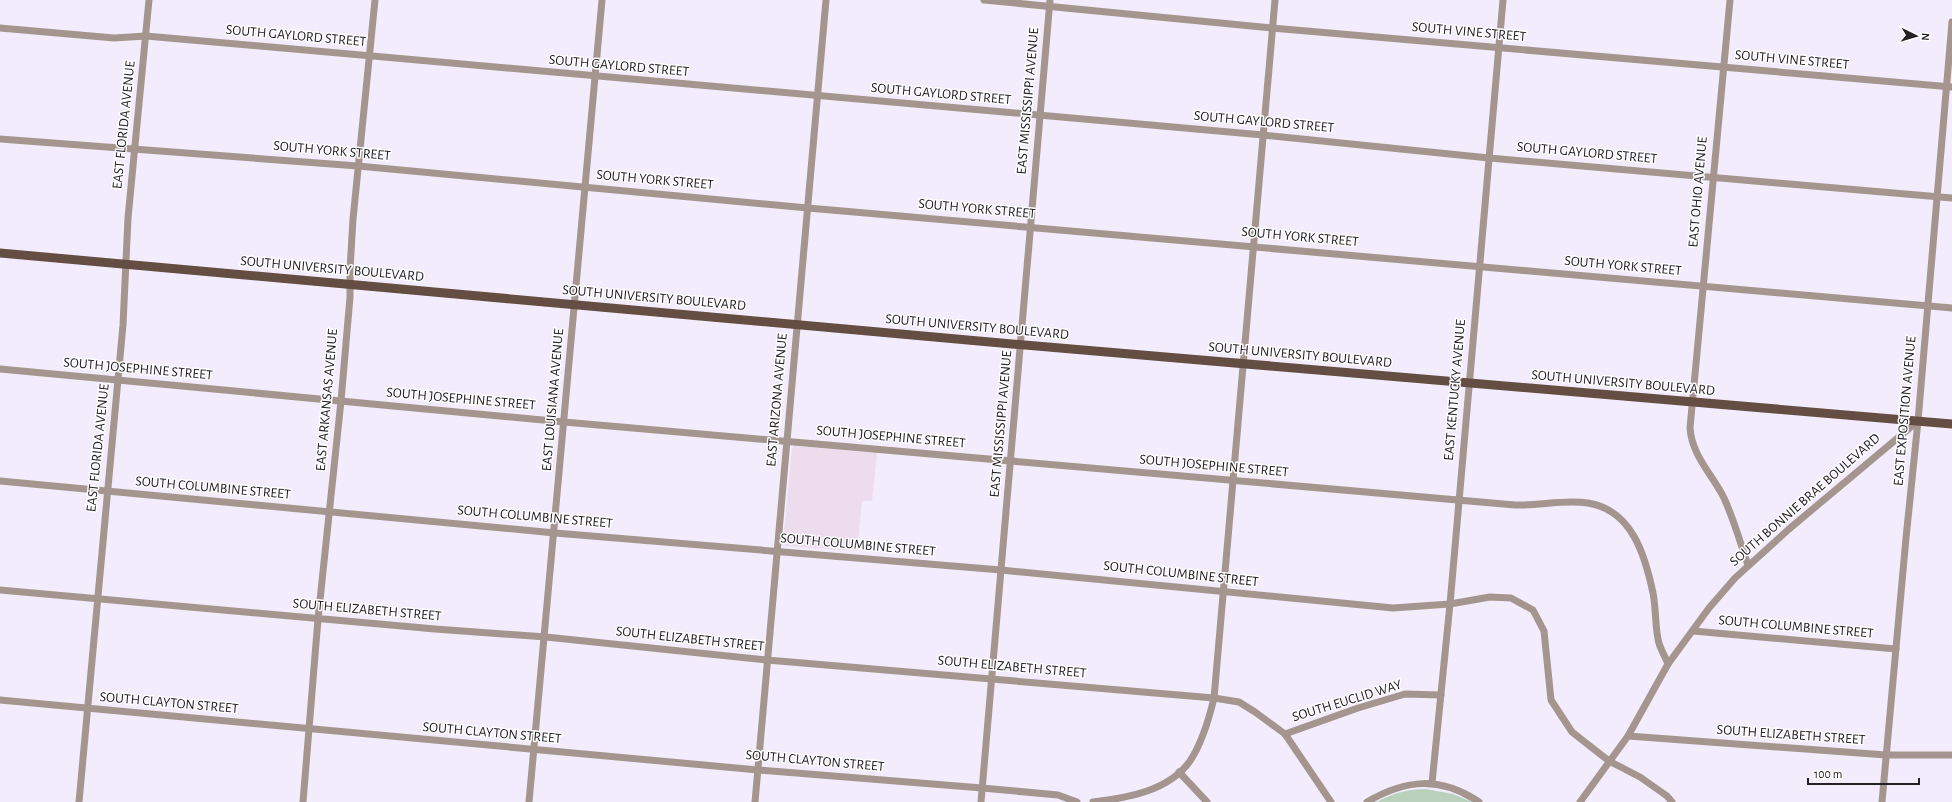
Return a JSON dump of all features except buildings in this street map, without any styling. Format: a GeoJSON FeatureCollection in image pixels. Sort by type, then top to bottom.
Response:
{"type":"FeatureCollection","features":[{"type":"Feature","properties":{"kind":"main road","name":"SOUTH UNIVERSITY BOULEVARD"},"geometry":{"type":"LineString","coordinates":[[0,253],[1020,345],[1952,424]]}},
{"type":"Feature","properties":{"kind":"street","name":"EAST FLORIDA AVENUE"},"geometry":{"type":"LineString","coordinates":[[79,802],[149,0]]}},
{"type":"Feature","properties":{"kind":"street","name":"EAST ARKANSAS AVENUE"},"geometry":{"type":"LineString","coordinates":[[304,802],[318,619],[341,401],[358,166],[374,0]]}},
{"type":"Feature","properties":{"kind":"street","name":"EAST LOUISIANA AVENUE"},"geometry":{"type":"LineString","coordinates":[[529,802],[546,637],[574,304],[602,0]]}},
{"type":"Feature","properties":{"kind":"street","name":"EAST ARIZONA AVENUE"},"geometry":{"type":"LineString","coordinates":[[755,802],[826,0]]}},
{"type":"Feature","properties":{"kind":"street","name":"SOUTH VINE STREET"},"geometry":{"type":"LineString","coordinates":[[984,0],[1050,3],[1272,28],[1949,87]]}},
{"type":"Feature","properties":{"kind":"street"},"geometry":{"type":"LineString","coordinates":[[1093,802],[1124,798],[1150,790],[1162,784],[1179,772],[1190,762],[1200,741],[1214,698],[1274,0]]}},
{"type":"Feature","properties":{"kind":"street","name":"EAST KENTUCKY AVENUE"},"geometry":{"type":"LineString","coordinates":[[1432,783],[1450,604],[1468,384],[1503,0]]}},
{"type":"Feature","properties":{"kind":"street","name":"EAST OHIO AVENUE"},"geometry":{"type":"LineString","coordinates":[[1730,0],[1712,177],[1690,428],[1694,448],[1724,498],[1748,565]]}},
{"type":"Feature","properties":{"kind":"street","name":"EAST MISSISSIPPI AVENUE"},"geometry":{"type":"LineString","coordinates":[[981,802],[1050,3]]}},
{"type":"Feature","properties":{"kind":"street","name":"EAST EXPOSITION AVENUE"},"geometry":{"type":"LineString","coordinates":[[1882,802],[1918,421],[1936,196],[1949,87],[1952,22]]}},
{"type":"Feature","properties":{"kind":"street","name":"SOUTH GAYLORD STREET"},"geometry":{"type":"LineString","coordinates":[[0,28],[114,38],[146,36],[818,97],[1263,134],[1489,158],[1952,198]]}},
{"type":"Feature","properties":{"kind":"street","name":"SOUTH YORK STREET"},"geometry":{"type":"LineString","coordinates":[[0,139],[87,147],[135,148],[358,166],[808,208],[1031,226],[1952,308]]}},
{"type":"Feature","properties":{"kind":"street","name":"SOUTH JOSEPHINE STREET"},"geometry":{"type":"LineString","coordinates":[[0,369],[564,422],[1522,506],[1570,501],[1589,503],[1604,508],[1618,516],[1633,533],[1640,548],[1653,594],[1658,640],[1668,664]]}},
{"type":"Feature","properties":{"kind":"street","name":"SOUTH BONNIE BRAE BOULEVARD"},"geometry":{"type":"LineString","coordinates":[[1580,802],[1628,736],[1668,664],[1709,608],[1748,565],[1918,421]]}},
{"type":"Feature","properties":{"kind":"street","name":"SOUTH COLUMBINE STREET"},"geometry":{"type":"LineString","coordinates":[[0,481],[555,533],[1001,570],[1393,608],[1450,604],[1490,597],[1511,598],[1533,610],[1544,631],[1551,700],[1572,732],[1609,761],[1640,777],[1667,796],[1672,802]]}},
{"type":"Feature","properties":{"kind":"street","name":"SOUTH ELIZABETH STREET"},"geometry":{"type":"LineString","coordinates":[[0,590],[318,619],[546,637],[767,660],[1214,698],[1239,702],[1285,734],[1331,802]]}},
{"type":"Feature","properties":{"kind":"street","name":"SOUTH COLUMBINE STREET"},"geometry":{"type":"LineString","coordinates":[[1693,631],[1896,649]]}},
{"type":"Feature","properties":{"kind":"street","name":"SOUTH EUCLID WAY"},"geometry":{"type":"LineString","coordinates":[[1285,734],[1358,708],[1405,694],[1441,695]]}},
{"type":"Feature","properties":{"kind":"street","name":"SOUTH CLAYTON STREET"},"geometry":{"type":"LineString","coordinates":[[0,700],[310,730],[1058,795],[1077,802]]}},
{"type":"Feature","properties":{"kind":"street","name":"SOUTH ELIZABETH STREET"},"geometry":{"type":"LineString","coordinates":[[1628,736],[1886,755],[1952,755]]}},
{"type":"Feature","properties":{"kind":"street"},"geometry":{"type":"LineString","coordinates":[[1179,772],[1207,802]]}},
{"type":"Feature","properties":{"kind":"street"},"geometry":{"type":"LineString","coordinates":[[1367,802],[1397,787],[1408,784],[1432,783],[1458,790],[1479,802]]}},
{"type":"Feature","properties":{"kind":"shaded area"},"geometry":{"type":"Polygon","coordinates":[[[794,446],[877,453],[872,501],[862,501],[857,551],[786,546],[783,543],[792,448],[794,446]]]}},
{"type":"Feature","properties":{"kind":"green space"},"geometry":{"type":"Polygon","coordinates":[[[1426,789],[1453,794],[1472,802],[1377,802],[1401,792],[1426,789]]]}}]}
